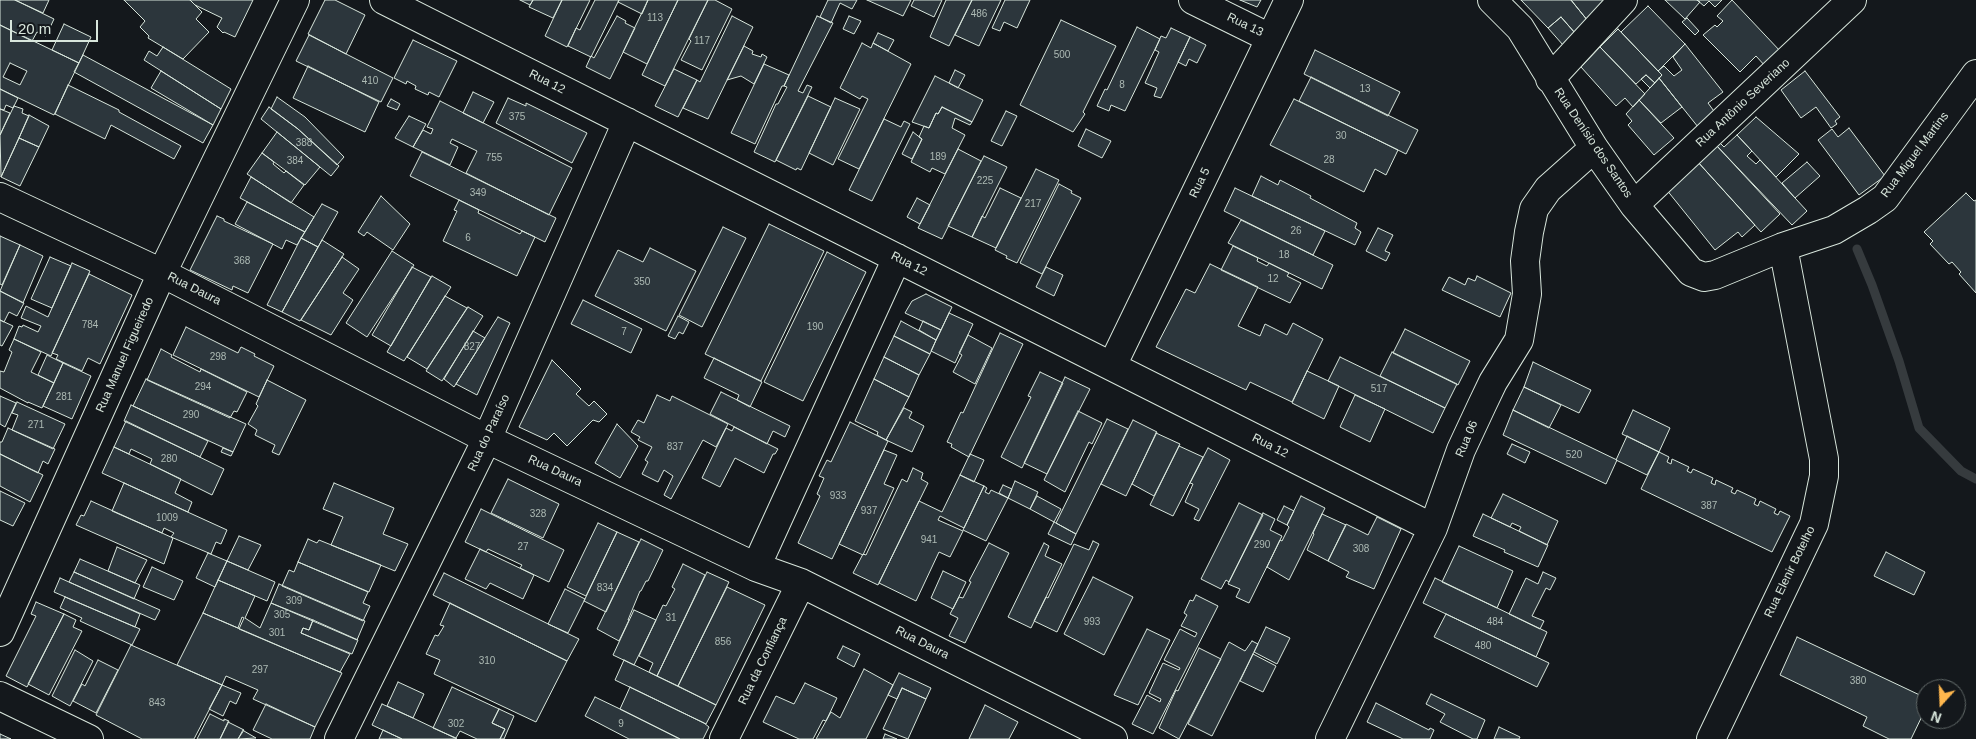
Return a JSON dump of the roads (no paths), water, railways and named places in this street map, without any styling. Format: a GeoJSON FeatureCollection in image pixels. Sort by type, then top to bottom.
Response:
{"type":"FeatureCollection","features":[{"type":"Feature","properties":{"kind":"street","name":"Rua Manuel Figueiredo"},"geometry":{"type":"LineString","coordinates":[[0,632],[162,273],[295,0]]}},
{"type":"Feature","properties":{"kind":"street","name":"Rua 12"},"geometry":{"type":"LineString","coordinates":[[384,0],[1433,528]]}},
{"type":"Feature","properties":{"kind":"street","name":"Rua 13"},"geometry":{"type":"LineString","coordinates":[[1192,0],[1270,38]]}},
{"type":"Feature","properties":{"kind":"street","name":"Rua 5"},"geometry":{"type":"LineString","coordinates":[[1112,366],[1289,0]]}},
{"type":"Feature","properties":{"kind":"street","name":"Rua Denísio dos Santos"},"geometry":{"type":"LineString","coordinates":[[1492,0],[1520,28],[1550,80],[1634,205],[1691,272],[1704,277]]}},
{"type":"Feature","properties":{"kind":"street"},"geometry":{"type":"LineString","coordinates":[[1550,80],[1623,0]]}},
{"type":"Feature","properties":{"kind":"street","name":"Rua Antônio Severiano"},"geometry":{"type":"LineString","coordinates":[[1634,205],[1852,0]]}},
{"type":"Feature","properties":{"kind":"street","name":"Rua Miguel Martins"},"geometry":{"type":"LineString","coordinates":[[1704,277],[1715,275],[1783,247],[1834,230],[1885,198],[1976,74]]}},
{"type":"Feature","properties":{"kind":"street","name":"Rua do Paraíso"},"geometry":{"type":"LineString","coordinates":[[339,739],[487,439],[627,122]]}},
{"type":"Feature","properties":{"kind":"street","name":"Rua 06"},"geometry":{"type":"LineString","coordinates":[[1330,739],[1433,528],[1461,450],[1473,423],[1493,382],[1519,340],[1527,294],[1525,261],[1528,232],[1534,209],[1548,189],[1594,148]]}},
{"type":"Feature","properties":{"kind":"street","name":"Rua Daura"},"geometry":{"type":"LineString","coordinates":[[0,197],[162,273],[487,439],[756,567],[801,583],[1113,739]]}},
{"type":"Feature","properties":{"kind":"street","name":"Rua Elenir Botelho"},"geometry":{"type":"LineString","coordinates":[[1712,739],[1814,524],[1824,476],[1824,459],[1783,247]]}},
{"type":"Feature","properties":{"kind":"street"},"geometry":{"type":"LineString","coordinates":[[756,567],[897,258]]}},
{"type":"Feature","properties":{"kind":"street","name":"Rua da Confiança"},"geometry":{"type":"LineString","coordinates":[[724,739],[801,583]]}},
{"type":"Feature","properties":{"kind":"street"},"geometry":{"type":"LineString","coordinates":[[0,696],[89,739]]}},
{"type":"Feature","properties":{"kind":"waterway"},"geometry":{"type":"LineString","coordinates":[[1857,249],[1899,361],[1919,428],[1961,471],[1976,479]]}}]}
